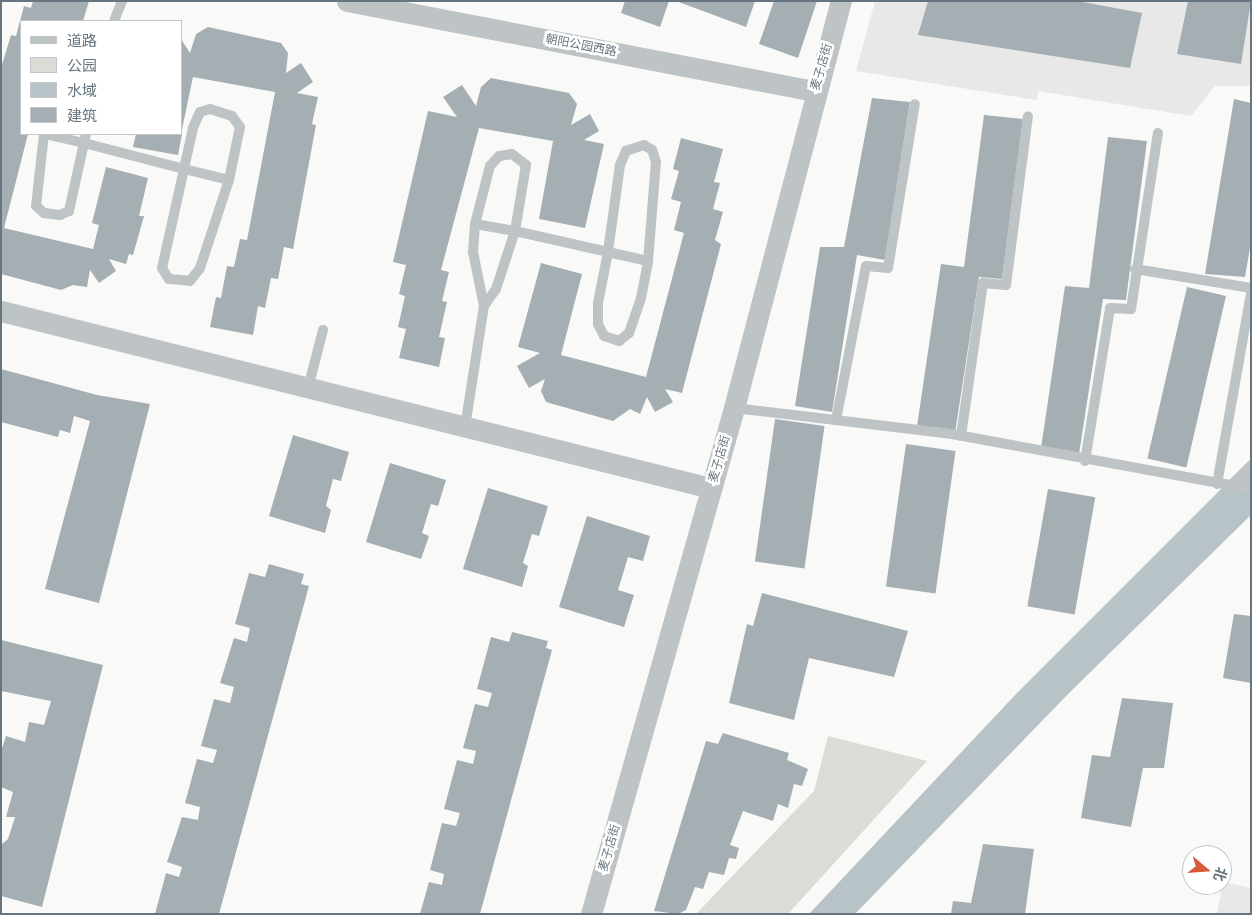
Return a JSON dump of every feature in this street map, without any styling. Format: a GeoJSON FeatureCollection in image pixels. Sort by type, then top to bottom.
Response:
{"type":"FeatureCollection","features":[{"type":"Feature","properties":{"kind":"street","name":"朝阳公园西路"},"geometry":{"type":"LineString","coordinates":[[347,1],[815,91]]}},
{"type":"Feature","properties":{"kind":"street","name":"麦子店街"},"geometry":{"type":"LineString","coordinates":[[592,914],[734,408],[815,91],[841,1]]}},
{"type":"Feature","properties":{"kind":"street"},"geometry":{"type":"LineString","coordinates":[[1,311],[711,488]]}},
{"type":"Feature","properties":{"kind":"lane"},"geometry":{"type":"LineString","coordinates":[[114,20],[122,1]]}},
{"type":"Feature","properties":{"kind":"lane"},"geometry":{"type":"LineString","coordinates":[[836,420],[866,266],[888,268],[916,104]]}},
{"type":"Feature","properties":{"kind":"lane"},"geometry":{"type":"LineString","coordinates":[[210,109],[232,116],[240,127],[229,180],[200,268],[190,280],[174,281],[169,279],[162,268],[184,169],[193,128],[200,112],[210,109]]}},
{"type":"Feature","properties":{"kind":"lane"},"geometry":{"type":"LineString","coordinates":[[961,436],[983,283],[1006,286],[1028,116]]}},
{"type":"Feature","properties":{"kind":"lane"},"geometry":{"type":"LineString","coordinates":[[1085,460],[1110,308],[1131,308],[1135,268],[1158,133]]}},
{"type":"Feature","properties":{"kind":"lane"},"geometry":{"type":"LineString","coordinates":[[44,135],[36,206],[44,213],[60,215],[68,211],[85,139]]}},
{"type":"Feature","properties":{"kind":"lane"},"geometry":{"type":"LineString","coordinates":[[52,135],[85,139],[184,169],[229,180]]}},
{"type":"Feature","properties":{"kind":"lane"},"geometry":{"type":"LineString","coordinates":[[644,145],[652,150],[656,162],[648,260],[641,298],[629,333],[618,340],[604,336],[598,324],[598,303],[608,252],[620,165],[626,152],[644,145]]}},
{"type":"Feature","properties":{"kind":"lane"},"geometry":{"type":"LineString","coordinates":[[465,427],[484,306],[472,252],[474,224],[490,166],[499,156],[512,154],[526,165],[515,231],[496,289],[484,306]]}},
{"type":"Feature","properties":{"kind":"lane"},"geometry":{"type":"LineString","coordinates":[[474,224],[648,260]]}},
{"type":"Feature","properties":{"kind":"lane"},"geometry":{"type":"LineString","coordinates":[[1135,268],[1251,288]]}},
{"type":"Feature","properties":{"kind":"lane"},"geometry":{"type":"LineString","coordinates":[[1217,484],[1251,293]]}},
{"type":"Feature","properties":{"kind":"lane"},"geometry":{"type":"LineString","coordinates":[[308,388],[323,330]]}},
{"type":"Feature","properties":{"kind":"lane"},"geometry":{"type":"LineString","coordinates":[[734,408],[961,436],[1251,489]]}},
{"type":"Feature","properties":{"kind":"lane"},"geometry":{"type":"LineString","coordinates":[[1231,485],[1251,466]]}},
{"type":"Feature","properties":{"kind":"shaded area"},"geometry":{"type":"Polygon","coordinates":[[[875,1],[1251,1],[1251,86],[1215,86],[1191,116],[1038,91],[1037,100],[856,71],[875,1]]]}},
{"type":"Feature","properties":{"kind":"shaded area"},"geometry":{"type":"Polygon","coordinates":[[[1232,884],[1251,888],[1251,914],[1217,914],[1221,895],[1232,895],[1232,884]]]}},
{"type":"Feature","properties":{"kind":"green space"},"geometry":{"type":"Polygon","coordinates":[[[828,736],[927,761],[788,914],[696,914],[814,791],[828,736]]]}},
{"type":"Feature","properties":{"kind":"water"},"geometry":{"type":"Polygon","coordinates":[[[1251,459],[1251,515],[1069,693],[855,914],[809,914],[1017,693],[1251,459]]]}},
{"type":"Feature","properties":{"kind":"building"},"geometry":{"type":"Polygon","coordinates":[[[33,1],[89,1],[83,20],[20,20],[24,6],[31,8],[33,1]]]}},
{"type":"Feature","properties":{"kind":"building"},"geometry":{"type":"Polygon","coordinates":[[[625,1],[669,1],[660,27],[621,13],[625,1]]]}},
{"type":"Feature","properties":{"kind":"building"},"geometry":{"type":"Polygon","coordinates":[[[676,1],[755,1],[746,27],[676,1]]]}},
{"type":"Feature","properties":{"kind":"building"},"geometry":{"type":"Polygon","coordinates":[[[774,1],[817,1],[798,58],[759,44],[774,1]]]}},
{"type":"Feature","properties":{"kind":"building"},"geometry":{"type":"Polygon","coordinates":[[[928,1],[1077,1],[1142,13],[1130,68],[918,35],[928,1]]]}},
{"type":"Feature","properties":{"kind":"building"},"geometry":{"type":"Polygon","coordinates":[[[1188,1],[1251,1],[1241,64],[1177,54],[1188,1]]]}},
{"type":"Feature","properties":{"kind":"building"},"geometry":{"type":"Polygon","coordinates":[[[20,21],[20,135],[28,135],[4,228],[93,249],[99,225],[92,223],[106,167],[148,178],[139,216],[144,216],[133,255],[129,254],[126,264],[109,259],[116,271],[99,283],[90,270],[87,287],[73,285],[61,290],[1,274],[1,68],[11,35],[16,36],[20,21]]]}},
{"type":"Feature","properties":{"kind":"building"},"geometry":{"type":"Polygon","coordinates":[[[208,27],[281,43],[288,53],[286,73],[301,63],[313,82],[297,93],[318,97],[312,124],[316,125],[293,249],[284,247],[278,279],[271,278],[265,308],[258,306],[253,335],[210,327],[216,297],[221,298],[227,266],[234,267],[240,239],[247,240],[275,92],[193,77],[182,129],[182,41],[190,53],[196,34],[208,27]]]}},
{"type":"Feature","properties":{"kind":"building"},"geometry":{"type":"Polygon","coordinates":[[[491,78],[569,93],[577,104],[571,125],[590,114],[599,131],[584,140],[604,144],[585,228],[539,219],[553,141],[479,128],[441,270],[449,272],[442,301],[447,302],[439,337],[445,338],[439,367],[399,358],[406,329],[398,327],[405,296],[399,294],[406,265],[393,262],[428,111],[457,117],[443,97],[462,85],[476,106],[481,87],[491,78]]]}},
{"type":"Feature","properties":{"kind":"building"},"geometry":{"type":"Polygon","coordinates":[[[872,98],[910,102],[885,260],[857,255],[832,412],[795,406],[820,247],[844,247],[872,98]]]}},
{"type":"Feature","properties":{"kind":"building"},"geometry":{"type":"Polygon","coordinates":[[[1234,99],[1251,103],[1251,242],[1245,277],[1205,274],[1234,99]]]}},
{"type":"Feature","properties":{"kind":"building"},"geometry":{"type":"Polygon","coordinates":[[[984,115],[1023,119],[1002,279],[979,277],[955,433],[917,426],[941,264],[964,267],[984,115]]]}},
{"type":"Feature","properties":{"kind":"building"},"geometry":{"type":"Polygon","coordinates":[[[136,135],[182,135],[178,155],[133,147],[136,135]]]}},
{"type":"Feature","properties":{"kind":"building"},"geometry":{"type":"Polygon","coordinates":[[[1108,137],[1147,141],[1126,300],[1103,299],[1079,454],[1041,448],[1065,286],[1089,288],[1108,137]]]}},
{"type":"Feature","properties":{"kind":"building"},"geometry":{"type":"Polygon","coordinates":[[[681,138],[723,149],[714,182],[720,183],[713,209],[723,212],[715,240],[721,244],[682,393],[665,389],[673,402],[655,412],[647,397],[640,414],[630,409],[613,421],[546,402],[541,391],[545,379],[529,388],[517,366],[540,353],[518,347],[541,263],[582,274],[561,355],[646,377],[684,233],[674,230],[681,202],[671,199],[679,171],[673,169],[681,138]]]}},
{"type":"Feature","properties":{"kind":"building"},"geometry":{"type":"Polygon","coordinates":[[[1187,287],[1226,296],[1186,467],[1147,458],[1187,287]]]}},
{"type":"Feature","properties":{"kind":"building"},"geometry":{"type":"Polygon","coordinates":[[[1,369],[97,395],[150,404],[99,603],[45,589],[90,421],[74,416],[70,433],[60,430],[58,437],[1,422],[1,369]]]}},
{"type":"Feature","properties":{"kind":"building"},"geometry":{"type":"Polygon","coordinates":[[[775,419],[825,426],[804,569],[755,562],[775,419]]]}},
{"type":"Feature","properties":{"kind":"building"},"geometry":{"type":"Polygon","coordinates":[[[293,435],[349,452],[341,481],[333,479],[326,506],[331,510],[325,533],[269,516],[293,435]]]}},
{"type":"Feature","properties":{"kind":"building"},"geometry":{"type":"Polygon","coordinates":[[[906,444],[956,451],[935,594],[886,587],[906,444]]]}},
{"type":"Feature","properties":{"kind":"building"},"geometry":{"type":"Polygon","coordinates":[[[390,463],[446,480],[438,506],[431,504],[422,533],[429,536],[421,559],[366,542],[390,463]]]}},
{"type":"Feature","properties":{"kind":"building"},"geometry":{"type":"Polygon","coordinates":[[[488,488],[548,506],[539,536],[532,534],[523,563],[528,566],[522,587],[463,569],[488,488]]]}},
{"type":"Feature","properties":{"kind":"building"},"geometry":{"type":"Polygon","coordinates":[[[1048,489],[1095,497],[1075,615],[1027,606],[1048,489]]]}},
{"type":"Feature","properties":{"kind":"building"},"geometry":{"type":"Polygon","coordinates":[[[587,516],[650,536],[643,561],[628,557],[618,590],[634,595],[624,627],[559,607],[587,516]]]}},
{"type":"Feature","properties":{"kind":"building"},"geometry":{"type":"Polygon","coordinates":[[[269,564],[304,574],[301,584],[309,586],[219,914],[155,914],[166,873],[179,877],[182,867],[167,862],[182,817],[198,820],[200,807],[185,803],[197,759],[213,763],[217,750],[201,746],[214,699],[230,703],[234,687],[220,683],[234,638],[247,642],[250,628],[235,624],[249,573],[265,577],[269,564]]]}},
{"type":"Feature","properties":{"kind":"building"},"geometry":{"type":"Polygon","coordinates":[[[762,593],[908,631],[894,677],[809,658],[794,720],[729,703],[747,624],[753,626],[762,593]]]}},
{"type":"Feature","properties":{"kind":"building"},"geometry":{"type":"Polygon","coordinates":[[[1234,614],[1251,616],[1251,683],[1223,678],[1234,614]]]}},
{"type":"Feature","properties":{"kind":"building"},"geometry":{"type":"Polygon","coordinates":[[[512,632],[548,641],[546,648],[552,650],[480,914],[420,914],[429,882],[442,885],[444,874],[430,870],[442,823],[456,826],[460,813],[444,809],[457,760],[473,764],[476,751],[463,748],[475,704],[488,707],[492,693],[477,689],[491,637],[509,642],[512,632]]]}},
{"type":"Feature","properties":{"kind":"building"},"geometry":{"type":"Polygon","coordinates":[[[1,640],[103,665],[42,907],[1,896],[1,845],[8,839],[15,817],[6,817],[13,792],[1,787],[1,751],[6,736],[25,742],[29,722],[44,725],[51,701],[1,691],[1,640]]]}},
{"type":"Feature","properties":{"kind":"building"},"geometry":{"type":"Polygon","coordinates":[[[1122,698],[1173,703],[1164,768],[1143,768],[1131,827],[1081,818],[1092,755],[1110,757],[1122,698]]]}},
{"type":"Feature","properties":{"kind":"building"},"geometry":{"type":"Polygon","coordinates":[[[723,733],[789,753],[787,760],[808,769],[802,786],[794,784],[788,808],[778,804],[773,821],[743,811],[730,845],[739,848],[736,859],[729,858],[724,875],[709,872],[703,889],[695,887],[686,910],[678,914],[654,911],[706,741],[718,744],[723,733]]]}},
{"type":"Feature","properties":{"kind":"building"},"geometry":{"type":"Polygon","coordinates":[[[983,844],[1034,849],[1025,914],[951,914],[953,901],[971,903],[983,844]]]}}]}
